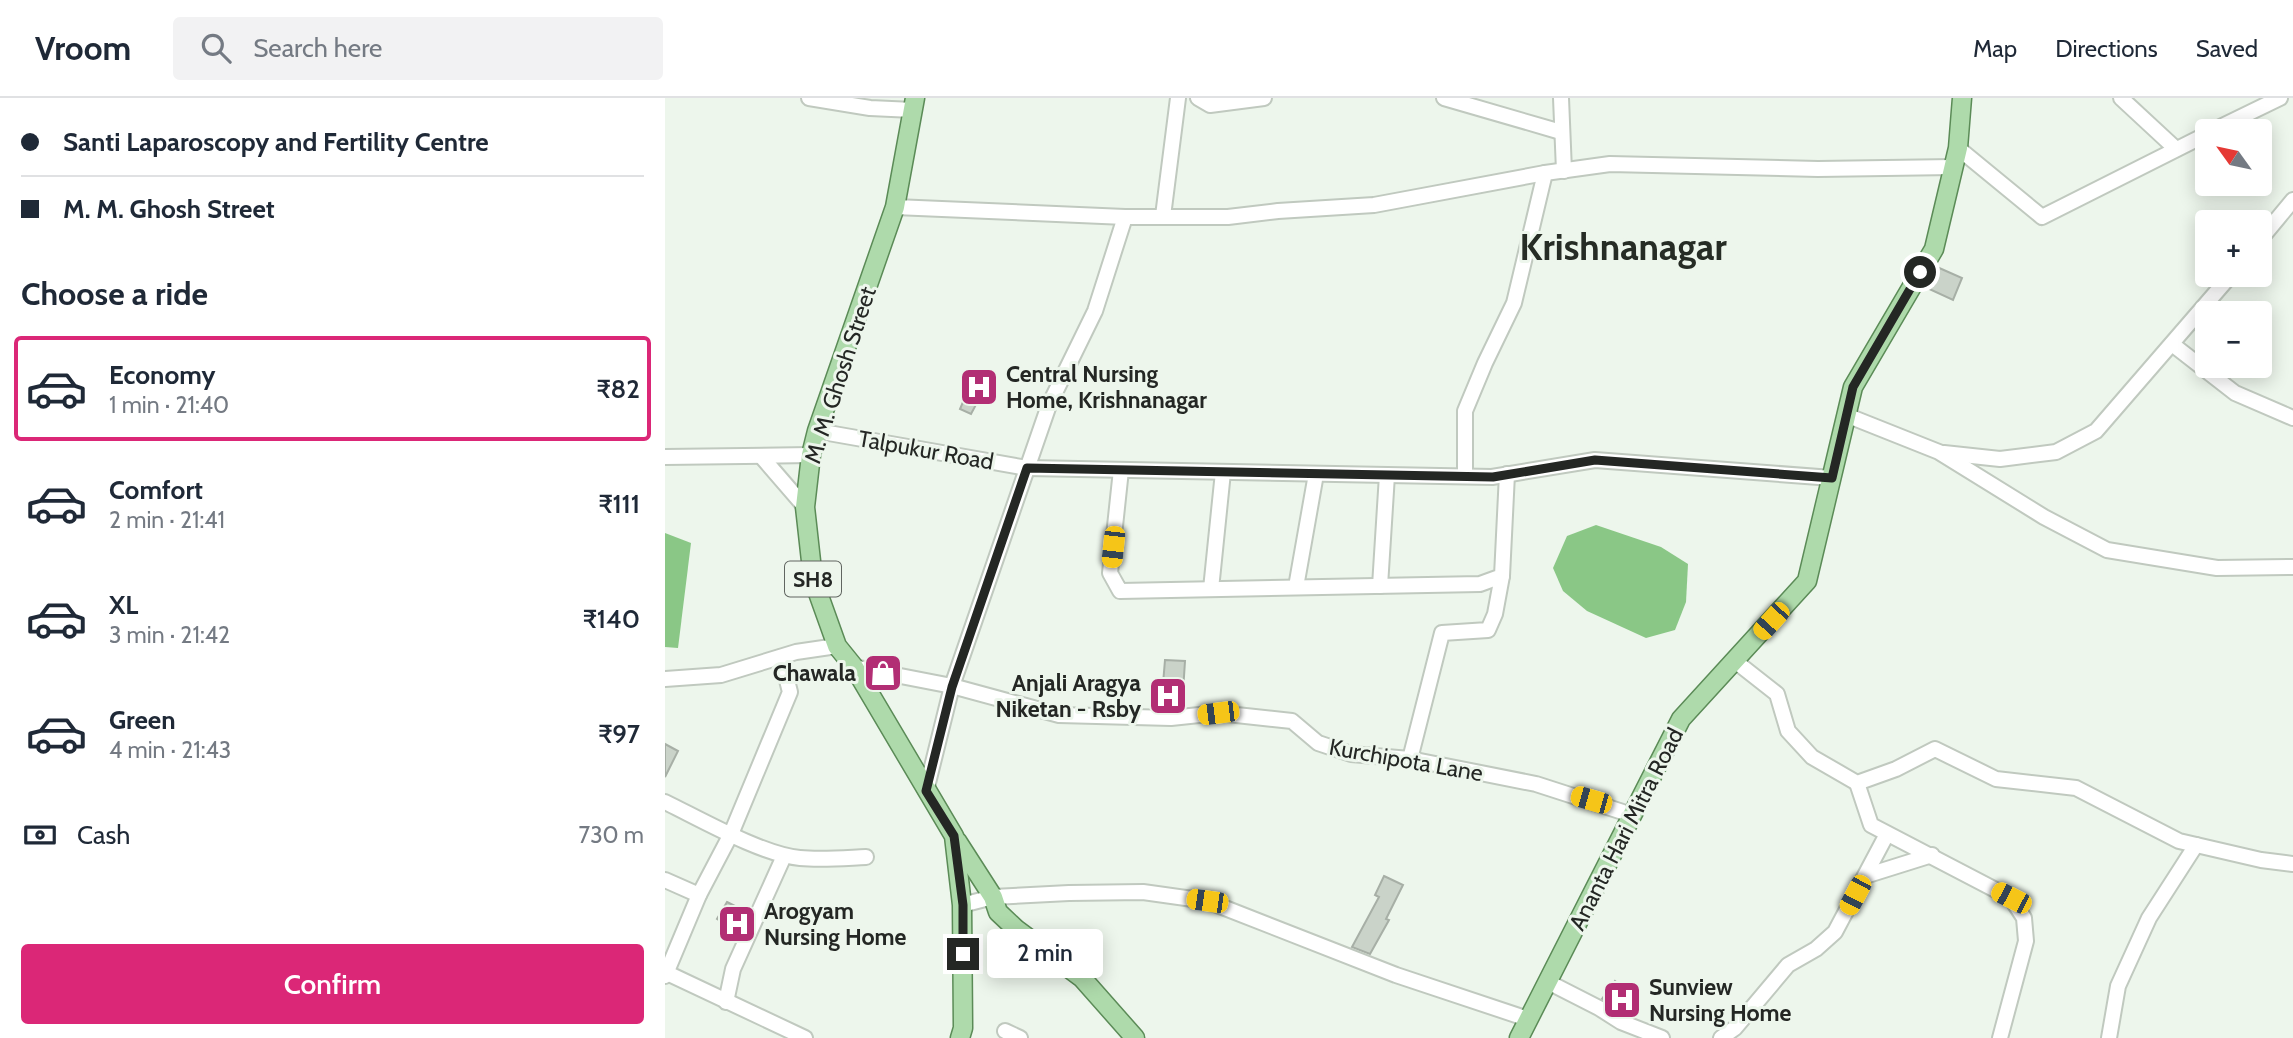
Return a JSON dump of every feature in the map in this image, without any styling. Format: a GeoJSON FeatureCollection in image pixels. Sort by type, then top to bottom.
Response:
{"type":"FeatureCollection","features":[{"type":"Feature","properties":{"kind":"main road","name":"Ananta Hari Mitra Road"},"geometry":{"type":"LineString","coordinates":[[1519,1038],[1681,719],[1807,581],[1853,387],[1934,249],[1958,148],[1962,98]]}},
{"type":"Feature","properties":{"kind":"main road","name":"M. M. Ghosh Street"},"geometry":{"type":"LineString","coordinates":[[914,104],[895,207],[817,431],[804,507],[813,579],[837,646],[854,667],[954,836],[963,905],[963,1028],[960,1038]]}},
{"type":"Feature","properties":{"kind":"main road"},"geometry":{"type":"LineString","coordinates":[[954,836],[993,897],[998,912],[1016,929],[1082,978],[1135,1038]]}},
{"type":"Feature","properties":{"kind":"street"},"geometry":{"type":"LineString","coordinates":[[809,98],[870,108],[914,104]]}},
{"type":"Feature","properties":{"kind":"street"},"geometry":{"type":"LineString","coordinates":[[1163,216],[1178,98]]}},
{"type":"Feature","properties":{"kind":"street"},"geometry":{"type":"LineString","coordinates":[[1198,98],[1210,106],[1264,98]]}},
{"type":"Feature","properties":{"kind":"street"},"geometry":{"type":"LineString","coordinates":[[1444,98],[1561,132]]}},
{"type":"Feature","properties":{"kind":"street"},"geometry":{"type":"LineString","coordinates":[[1561,98],[1564,171]]}},
{"type":"Feature","properties":{"kind":"street"},"geometry":{"type":"LineString","coordinates":[[2121,98],[2176,149]]}},
{"type":"Feature","properties":{"kind":"street"},"geometry":{"type":"LineString","coordinates":[[2237,119],[2280,98]]}},
{"type":"Feature","properties":{"kind":"street"},"geometry":{"type":"LineString","coordinates":[[1958,148],[2042,217],[2195,140]]}},
{"type":"Feature","properties":{"kind":"street"},"geometry":{"type":"LineString","coordinates":[[895,207],[1125,217],[1228,217],[1374,205],[1545,173],[1610,164],[1818,169],[1953,167]]}},
{"type":"Feature","properties":{"kind":"street"},"geometry":{"type":"LineString","coordinates":[[1465,476],[1465,411],[1514,303],[1545,173]]}},
{"type":"Feature","properties":{"kind":"street"},"geometry":{"type":"LineString","coordinates":[[2272,225],[2293,200]]}},
{"type":"Feature","properties":{"kind":"street"},"geometry":{"type":"LineString","coordinates":[[926,791],[952,687],[1027,468],[1049,405],[1095,311],[1125,217]]}},
{"type":"Feature","properties":{"kind":"street"},"geometry":{"type":"LineString","coordinates":[[1939,452],[2000,459],[2056,452],[2096,431],[2221,287]]}},
{"type":"Feature","properties":{"kind":"street"},"geometry":{"type":"LineString","coordinates":[[2172,344],[2235,393],[2293,418]]}},
{"type":"Feature","properties":{"kind":"street"},"geometry":{"type":"LineString","coordinates":[[1846,415],[1939,452],[2044,517],[2107,550],[2217,568],[2293,566]]}},
{"type":"Feature","properties":{"kind":"street","name":"Talpukur Road"},"geometry":{"type":"LineString","coordinates":[[817,431],[1027,468],[1493,477],[1595,460],[1832,478]]}},
{"type":"Feature","properties":{"kind":"street"},"geometry":{"type":"LineString","coordinates":[[665,457],[811,455]]}},
{"type":"Feature","properties":{"kind":"street"},"geometry":{"type":"LineString","coordinates":[[761,456],[804,507]]}},
{"type":"Feature","properties":{"kind":"street"},"geometry":{"type":"LineString","coordinates":[[1121,470],[1110,573],[1120,591],[1480,584],[1502,576]]}},
{"type":"Feature","properties":{"kind":"street"},"geometry":{"type":"LineString","coordinates":[[1211,589],[1223,472]]}},
{"type":"Feature","properties":{"kind":"street"},"geometry":{"type":"LineString","coordinates":[[1296,587],[1316,474]]}},
{"type":"Feature","properties":{"kind":"street"},"geometry":{"type":"LineString","coordinates":[[1410,760],[1442,633],[1488,630],[1495,614],[1502,576],[1507,474]]}},
{"type":"Feature","properties":{"kind":"street"},"geometry":{"type":"LineString","coordinates":[[1380,586],[1387,475]]}},
{"type":"Feature","properties":{"kind":"street"},"geometry":{"type":"LineString","coordinates":[[665,679],[721,675],[781,657],[837,646]]}},
{"type":"Feature","properties":{"kind":"street"},"geometry":{"type":"LineString","coordinates":[[781,657],[790,692],[731,834],[699,895],[665,973],[805,1038]]}},
{"type":"Feature","properties":{"kind":"street"},"geometry":{"type":"LineString","coordinates":[[1735,661],[1777,694],[1788,731],[1812,757],[1857,783],[1871,825],[2011,898],[2024,918],[2026,941],[2000,1038]]}},
{"type":"Feature","properties":{"kind":"street","name":"Kurchipota Lane"},"geometry":{"type":"LineString","coordinates":[[854,667],[952,687],[1059,715],[1171,718],[1218,713],[1292,721],[1318,743],[1351,754],[1410,760],[1536,785],[1632,815]]}},
{"type":"Feature","properties":{"kind":"street"},"geometry":{"type":"LineString","coordinates":[[1857,783],[1896,769],[1935,749],[1996,779],[2075,788],[2179,841],[2261,860],[2293,864]]}},
{"type":"Feature","properties":{"kind":"street"},"geometry":{"type":"LineString","coordinates":[[665,802],[784,856],[801,859],[866,858]]}},
{"type":"Feature","properties":{"kind":"street"},"geometry":{"type":"LineString","coordinates":[[1721,1038],[1735,1028],[1788,965],[1816,950],[1835,932],[1887,834]]}},
{"type":"Feature","properties":{"kind":"street"},"geometry":{"type":"LineString","coordinates":[[2109,1038],[2118,986],[2149,918],[2196,845]]}},
{"type":"Feature","properties":{"kind":"street"},"geometry":{"type":"LineString","coordinates":[[1865,876],[1932,855]]}},
{"type":"Feature","properties":{"kind":"street"},"geometry":{"type":"LineString","coordinates":[[726,1002],[733,969],[784,856]]}},
{"type":"Feature","properties":{"kind":"street"},"geometry":{"type":"LineString","coordinates":[[665,880],[699,895]]}},
{"type":"Feature","properties":{"kind":"street"},"geometry":{"type":"LineString","coordinates":[[963,905],[993,897],[1143,892],[1207,901],[1397,975],[1528,1019]]}},
{"type":"Feature","properties":{"kind":"street"},"geometry":{"type":"LineString","coordinates":[[1548,982],[1621,1022],[1662,1038]]}},
{"type":"Feature","properties":{"kind":"shaded area"},"geometry":{"type":"Polygon","coordinates":[[[1596,525],[1661,547],[1688,564],[1686,602],[1675,630],[1646,638],[1587,611],[1563,591],[1553,568],[1567,536],[1596,525]]]}},
{"type":"Feature","properties":{"kind":"shaded area"},"geometry":{"type":"Polygon","coordinates":[[[665,533],[691,543],[678,648],[665,647],[665,533]]]}},
{"type":"Feature","properties":{"kind":"building"},"geometry":{"type":"Polygon","coordinates":[[[1937,267],[1962,278],[1953,300],[1925,287],[1937,267]]]}},
{"type":"Feature","properties":{"kind":"building"},"geometry":{"type":"Polygon","coordinates":[[[974,376],[988,382],[971,414],[960,409],[974,376]]]}},
{"type":"Feature","properties":{"kind":"building"},"geometry":{"type":"Polygon","coordinates":[[[1165,660],[1185,661],[1182,707],[1161,708],[1165,660]]]}},
{"type":"Feature","properties":{"kind":"building"},"geometry":{"type":"Polygon","coordinates":[[[665,744],[678,751],[665,777],[665,744]]]}},
{"type":"Feature","properties":{"kind":"building"},"geometry":{"type":"Polygon","coordinates":[[[1384,876],[1403,885],[1386,919],[1389,920],[1370,954],[1352,947],[1379,897],[1375,895],[1384,876]]]}},
{"type":"Feature","properties":{"kind":"building"},"geometry":{"type":"Polygon","coordinates":[[[727,902],[739,908],[735,916],[744,921],[739,932],[717,919],[727,902]]]}},
{"type":"Feature","properties":{"kind":"building"},"geometry":{"type":"Polygon","coordinates":[[[1615,981],[1639,999],[1627,1014],[1602,999],[1615,981]]]}},
{"type":"Feature","properties":{"kind":"place","name":"Central Nursing Home, Krishnanagar"},"geometry":{"type":"Point","coordinates":[979,387]}},
{"type":"Feature","properties":{"kind":"place","name":"Chawala"},"geometry":{"type":"Point","coordinates":[883,673]}},
{"type":"Feature","properties":{"kind":"place","name":"Anjali Aragya Niketan - Rsby"},"geometry":{"type":"Point","coordinates":[1168,696]}},
{"type":"Feature","properties":{"kind":"place","name":"Arogyam Nursing Home"},"geometry":{"type":"Point","coordinates":[737,924]}},
{"type":"Feature","properties":{"kind":"place","name":"Sunview Nursing Home"},"geometry":{"type":"Point","coordinates":[1622,1000]}},
{"type":"Feature","properties":{"kind":"district","name":"Krishnanagar"},"geometry":{"type":"Point","coordinates":[1623,246]}},
{"type":"Feature","properties":{"kind":"route"},"geometry":{"type":"LineString","coordinates":[[963,954],[963,905],[954,836],[926,791],[952,687],[1027,468],[1493,477],[1595,460],[1832,478],[1853,387],[1920,272]]}}]}
